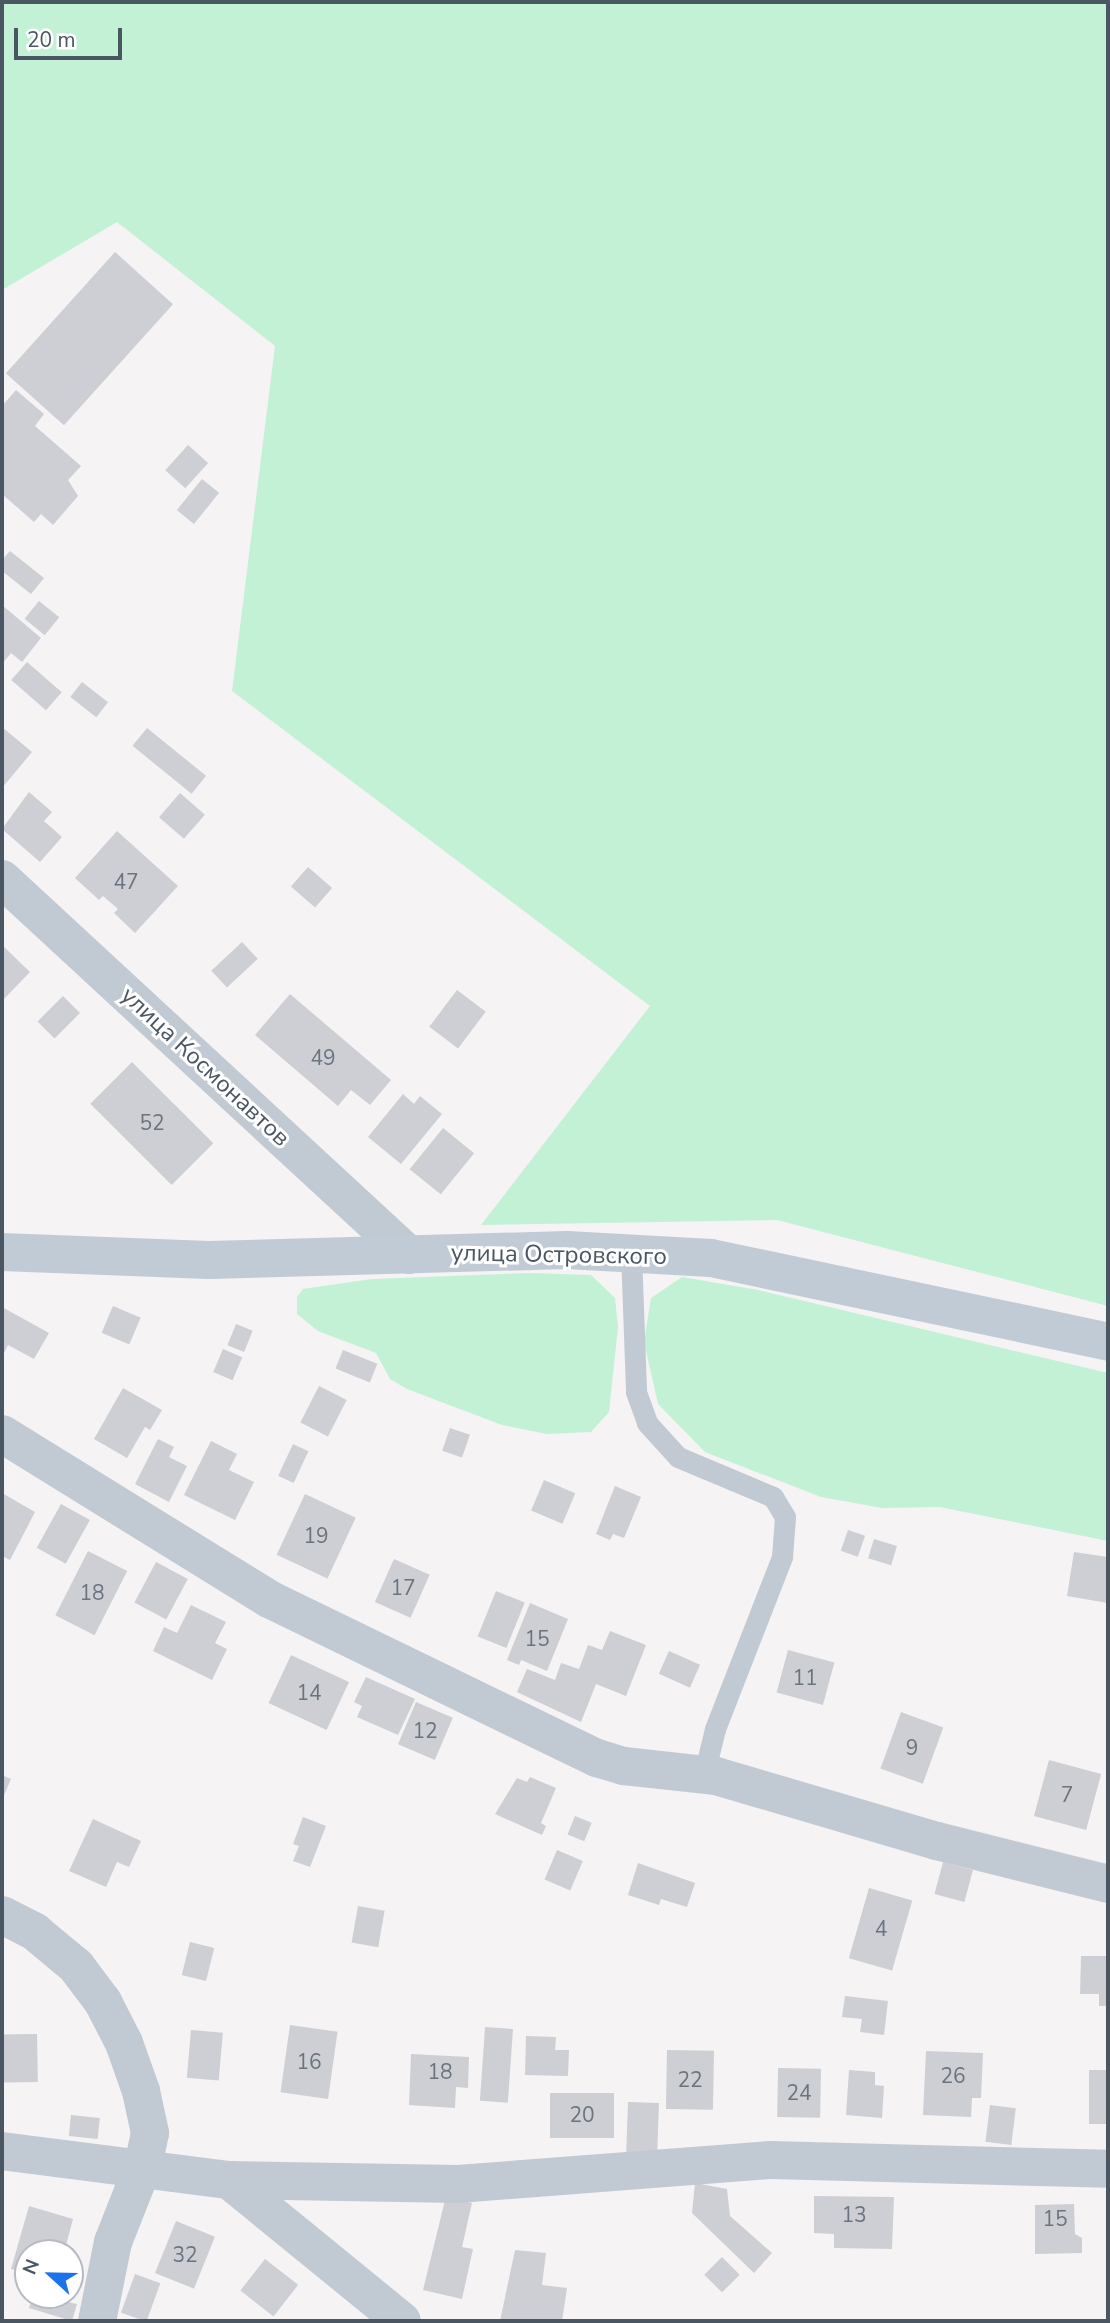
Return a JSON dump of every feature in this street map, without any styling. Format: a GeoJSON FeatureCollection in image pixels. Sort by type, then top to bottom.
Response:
{"type":"FeatureCollection","features":[{"type":"Feature","properties":{"kind":"street","name":"улица Космонавтов"},"geometry":{"type":"LineString","coordinates":[[2,879],[409,1255]]}},
{"type":"Feature","properties":{"kind":"street","name":"улица Островского"},"geometry":{"type":"LineString","coordinates":[[2,1252],[209,1260],[567,1250],[711,1258],[1108,1342]]}},
{"type":"Feature","properties":{"kind":"street"},"geometry":{"type":"LineString","coordinates":[[2,1434],[269,1599],[481,1705],[597,1758],[624,1766],[704,1774],[937,1841],[1108,1884]]}},
{"type":"Feature","properties":{"kind":"street"},"geometry":{"type":"LineString","coordinates":[[2,1915],[58,1948],[103,2002],[124,2043],[141,2091],[150,2133],[143,2166],[113,2242],[97,2321]]}},
{"type":"Feature","properties":{"kind":"street"},"geometry":{"type":"LineString","coordinates":[[2,2151],[143,2166],[229,2180],[458,2184],[771,2160],[1108,2169]]}},
{"type":"Feature","properties":{"kind":"street"},"geometry":{"type":"LineString","coordinates":[[229,2180],[402,2321]]}},
{"type":"Feature","properties":{"kind":"lane"},"geometry":{"type":"LineString","coordinates":[[631,1254],[636,1392],[648,1423],[678,1457],[773,1497],[785,1517],[782,1557],[715,1730],[704,1774]]}},
{"type":"Feature","properties":{"kind":"green space"},"geometry":{"type":"Polygon","coordinates":[[[2,2],[1108,2],[1108,1306],[777,1220],[481,1225],[650,1006],[232,691],[275,346],[117,222],[2,290],[2,2]]]}},
{"type":"Feature","properties":{"kind":"green space"},"geometry":{"type":"Polygon","coordinates":[[[529,1273],[591,1275],[615,1298],[618,1327],[609,1412],[591,1432],[547,1434],[502,1425],[407,1389],[390,1379],[376,1353],[318,1331],[297,1314],[297,1297],[303,1289],[372,1279],[529,1273]]]}},
{"type":"Feature","properties":{"kind":"green space"},"geometry":{"type":"Polygon","coordinates":[[[682,1277],[758,1290],[1108,1373],[1108,1541],[940,1507],[882,1508],[821,1497],[705,1452],[658,1404],[644,1342],[651,1298],[682,1277]]]}},
{"type":"Feature","properties":{"kind":"building"},"geometry":{"type":"Polygon","coordinates":[[[115,252],[173,304],[64,425],[6,373],[115,252]]]}},
{"type":"Feature","properties":{"kind":"building"},"geometry":{"type":"Polygon","coordinates":[[[16,390],[44,414],[35,426],[81,466],[68,480],[78,496],[53,525],[41,514],[34,522],[2,494],[2,406],[16,390]]]}},
{"type":"Feature","properties":{"kind":"building"},"geometry":{"type":"Polygon","coordinates":[[[188,445],[208,463],[185,488],[165,470],[188,445]]]}},
{"type":"Feature","properties":{"kind":"building"},"geometry":{"type":"Polygon","coordinates":[[[202,479],[219,493],[194,524],[177,510],[202,479]]]}},
{"type":"Feature","properties":{"kind":"building"},"geometry":{"type":"Polygon","coordinates":[[[10,551],[44,578],[31,594],[2,571],[2,560],[10,551]]]}},
{"type":"Feature","properties":{"kind":"building"},"geometry":{"type":"Polygon","coordinates":[[[39,601],[59,617],[45,635],[25,619],[39,601]]]}},
{"type":"Feature","properties":{"kind":"building"},"geometry":{"type":"Polygon","coordinates":[[[2,605],[41,638],[22,662],[11,653],[2,664],[2,605]]]}},
{"type":"Feature","properties":{"kind":"building"},"geometry":{"type":"Polygon","coordinates":[[[27,662],[62,692],[46,710],[11,680],[27,662]]]}},
{"type":"Feature","properties":{"kind":"building"},"geometry":{"type":"Polygon","coordinates":[[[82,682],[108,702],[96,717],[70,697],[82,682]]]}},
{"type":"Feature","properties":{"kind":"building"},"geometry":{"type":"Polygon","coordinates":[[[2,727],[32,752],[2,788],[2,727]]]}},
{"type":"Feature","properties":{"kind":"building"},"geometry":{"type":"Polygon","coordinates":[[[147,728],[206,776],[192,794],[133,746],[147,728]]]}},
{"type":"Feature","properties":{"kind":"building"},"geometry":{"type":"Polygon","coordinates":[[[29,792],[52,812],[44,821],[62,837],[40,862],[2,829],[29,792]]]}},
{"type":"Feature","properties":{"kind":"building"},"geometry":{"type":"Polygon","coordinates":[[[180,793],[205,815],[184,839],[159,817],[180,793]]]}},
{"type":"Feature","properties":{"kind":"building"},"geometry":{"type":"Polygon","coordinates":[[[117,831],[178,886],[135,933],[114,913],[118,909],[103,896],[99,900],[75,878],[117,831]]]}},
{"type":"Feature","properties":{"kind":"building"},"geometry":{"type":"Polygon","coordinates":[[[308,867],[332,888],[315,908],[291,887],[308,867]]]}},
{"type":"Feature","properties":{"kind":"building"},"geometry":{"type":"Polygon","coordinates":[[[242,942],[258,959],[227,987],[211,971],[242,942]]]}},
{"type":"Feature","properties":{"kind":"building"},"geometry":{"type":"Polygon","coordinates":[[[2,945],[30,972],[2,1001],[2,945]]]}},
{"type":"Feature","properties":{"kind":"building"},"geometry":{"type":"Polygon","coordinates":[[[457,990],[486,1012],[458,1048],[429,1027],[457,990]]]}},
{"type":"Feature","properties":{"kind":"building"},"geometry":{"type":"Polygon","coordinates":[[[290,994],[391,1080],[370,1105],[351,1090],[338,1106],[255,1035],[290,994]]]}},
{"type":"Feature","properties":{"kind":"building"},"geometry":{"type":"Polygon","coordinates":[[[63,996],[80,1013],[55,1038],[38,1021],[63,996]]]}},
{"type":"Feature","properties":{"kind":"building"},"geometry":{"type":"Polygon","coordinates":[[[132,1062],[213,1143],[172,1185],[90,1104],[132,1062]]]}},
{"type":"Feature","properties":{"kind":"building"},"geometry":{"type":"Polygon","coordinates":[[[403,1094],[414,1104],[420,1096],[442,1114],[401,1164],[368,1137],[403,1094]]]}},
{"type":"Feature","properties":{"kind":"building"},"geometry":{"type":"Polygon","coordinates":[[[443,1128],[474,1153],[441,1194],[410,1169],[443,1128]]]}},
{"type":"Feature","properties":{"kind":"building"},"geometry":{"type":"Polygon","coordinates":[[[113,1306],[141,1318],[129,1344],[102,1333],[113,1306]]]}},
{"type":"Feature","properties":{"kind":"building"},"geometry":{"type":"Polygon","coordinates":[[[2,1307],[49,1333],[34,1359],[8,1345],[2,1357],[2,1307]]]}},
{"type":"Feature","properties":{"kind":"building"},"geometry":{"type":"Polygon","coordinates":[[[236,1324],[253,1331],[244,1352],[227,1345],[236,1324]]]}},
{"type":"Feature","properties":{"kind":"building"},"geometry":{"type":"Polygon","coordinates":[[[223,1349],[242,1357],[233,1380],[213,1372],[223,1349]]]}},
{"type":"Feature","properties":{"kind":"building"},"geometry":{"type":"Polygon","coordinates":[[[343,1350],[377,1364],[370,1382],[336,1369],[343,1350]]]}},
{"type":"Feature","properties":{"kind":"building"},"geometry":{"type":"Polygon","coordinates":[[[319,1386],[347,1400],[328,1437],[300,1423],[319,1386]]]}},
{"type":"Feature","properties":{"kind":"building"},"geometry":{"type":"Polygon","coordinates":[[[123,1388],[162,1410],[150,1430],[145,1427],[127,1458],[94,1439],[123,1388]]]}},
{"type":"Feature","properties":{"kind":"building"},"geometry":{"type":"Polygon","coordinates":[[[450,1428],[470,1435],[462,1458],[442,1451],[450,1428]]]}},
{"type":"Feature","properties":{"kind":"building"},"geometry":{"type":"Polygon","coordinates":[[[158,1439],[174,1447],[169,1457],[187,1466],[169,1502],[135,1484],[158,1439]]]}},
{"type":"Feature","properties":{"kind":"building"},"geometry":{"type":"Polygon","coordinates":[[[211,1441],[237,1454],[229,1470],[254,1482],[235,1520],[184,1495],[211,1441]]]}},
{"type":"Feature","properties":{"kind":"building"},"geometry":{"type":"Polygon","coordinates":[[[293,1444],[308,1451],[294,1483],[278,1476],[293,1444]]]}},
{"type":"Feature","properties":{"kind":"building"},"geometry":{"type":"Polygon","coordinates":[[[544,1480],[575,1493],[562,1524],[531,1510],[544,1480]]]}},
{"type":"Feature","properties":{"kind":"building"},"geometry":{"type":"Polygon","coordinates":[[[615,1486],[641,1497],[624,1538],[613,1534],[610,1540],[596,1534],[615,1486]]]}},
{"type":"Feature","properties":{"kind":"building"},"geometry":{"type":"Polygon","coordinates":[[[2,1493],[35,1512],[10,1560],[2,1556],[2,1493]]]}},
{"type":"Feature","properties":{"kind":"building"},"geometry":{"type":"Polygon","coordinates":[[[305,1494],[356,1518],[327,1578],[277,1555],[305,1494]]]}},
{"type":"Feature","properties":{"kind":"building"},"geometry":{"type":"Polygon","coordinates":[[[61,1504],[90,1520],[66,1564],[37,1548],[61,1504]]]}},
{"type":"Feature","properties":{"kind":"building"},"geometry":{"type":"Polygon","coordinates":[[[848,1530],[865,1536],[858,1557],[841,1551],[848,1530]]]}},
{"type":"Feature","properties":{"kind":"building"},"geometry":{"type":"Polygon","coordinates":[[[874,1539],[897,1546],[891,1565],[868,1558],[874,1539]]]}},
{"type":"Feature","properties":{"kind":"building"},"geometry":{"type":"Polygon","coordinates":[[[88,1551],[127,1571],[95,1635],[55,1615],[88,1551]]]}},
{"type":"Feature","properties":{"kind":"building"},"geometry":{"type":"Polygon","coordinates":[[[1074,1552],[1108,1557],[1108,1603],[1067,1596],[1074,1552]]]}},
{"type":"Feature","properties":{"kind":"building"},"geometry":{"type":"Polygon","coordinates":[[[394,1559],[430,1575],[411,1618],[375,1602],[394,1559]]]}},
{"type":"Feature","properties":{"kind":"building"},"geometry":{"type":"Polygon","coordinates":[[[156,1562],[188,1579],[166,1620],[134,1603],[156,1562]]]}},
{"type":"Feature","properties":{"kind":"building"},"geometry":{"type":"Polygon","coordinates":[[[496,1591],[525,1603],[506,1648],[478,1636],[496,1591]]]}},
{"type":"Feature","properties":{"kind":"building"},"geometry":{"type":"Polygon","coordinates":[[[530,1603],[568,1619],[547,1671],[521,1660],[519,1665],[507,1660],[530,1603]]]}},
{"type":"Feature","properties":{"kind":"building"},"geometry":{"type":"Polygon","coordinates":[[[191,1605],[226,1622],[215,1643],[227,1649],[212,1680],[153,1651],[164,1627],[177,1633],[191,1605]]]}},
{"type":"Feature","properties":{"kind":"building"},"geometry":{"type":"Polygon","coordinates":[[[610,1631],[646,1645],[626,1696],[596,1684],[581,1722],[517,1692],[527,1669],[555,1680],[561,1663],[579,1669],[588,1645],[602,1650],[610,1631]]]}},
{"type":"Feature","properties":{"kind":"building"},"geometry":{"type":"Polygon","coordinates":[[[788,1650],[834,1662],[823,1705],[777,1693],[788,1650]]]}},
{"type":"Feature","properties":{"kind":"building"},"geometry":{"type":"Polygon","coordinates":[[[669,1651],[700,1665],[690,1688],[659,1674],[669,1651]]]}},
{"type":"Feature","properties":{"kind":"building"},"geometry":{"type":"Polygon","coordinates":[[[291,1655],[349,1682],[327,1730],[269,1703],[291,1655]]]}},
{"type":"Feature","properties":{"kind":"building"},"geometry":{"type":"Polygon","coordinates":[[[366,1677],[415,1699],[398,1735],[357,1717],[362,1706],[354,1702],[366,1677]]]}},
{"type":"Feature","properties":{"kind":"building"},"geometry":{"type":"Polygon","coordinates":[[[416,1702],[453,1718],[435,1760],[398,1744],[416,1702]]]}},
{"type":"Feature","properties":{"kind":"building"},"geometry":{"type":"Polygon","coordinates":[[[901,1712],[943,1727],[923,1784],[880,1768],[901,1712]]]}},
{"type":"Feature","properties":{"kind":"building"},"geometry":{"type":"Polygon","coordinates":[[[1049,1760],[1101,1774],[1086,1830],[1034,1816],[1049,1760]]]}},
{"type":"Feature","properties":{"kind":"building"},"geometry":{"type":"Polygon","coordinates":[[[2,1775],[11,1779],[2,1800],[2,1775]]]}},
{"type":"Feature","properties":{"kind":"building"},"geometry":{"type":"Polygon","coordinates":[[[530,1777],[556,1788],[541,1823],[546,1826],[542,1835],[495,1814],[517,1778],[527,1782],[530,1777]]]}},
{"type":"Feature","properties":{"kind":"building"},"geometry":{"type":"Polygon","coordinates":[[[575,1816],[592,1823],[584,1841],[568,1835],[575,1816]]]}},
{"type":"Feature","properties":{"kind":"building"},"geometry":{"type":"Polygon","coordinates":[[[303,1817],[326,1826],[310,1867],[293,1861],[299,1846],[293,1844],[303,1817]]]}},
{"type":"Feature","properties":{"kind":"building"},"geometry":{"type":"Polygon","coordinates":[[[93,1819],[141,1841],[129,1867],[117,1862],[106,1887],[69,1871],[93,1819]]]}},
{"type":"Feature","properties":{"kind":"building"},"geometry":{"type":"Polygon","coordinates":[[[557,1850],[583,1861],[570,1890],[544,1879],[557,1850]]]}},
{"type":"Feature","properties":{"kind":"building"},"geometry":{"type":"Polygon","coordinates":[[[943,1862],[973,1870],[964,1902],[934,1894],[943,1862]]]}},
{"type":"Feature","properties":{"kind":"building"},"geometry":{"type":"Polygon","coordinates":[[[638,1863],[695,1883],[687,1907],[661,1899],[659,1905],[628,1895],[638,1863]]]}},
{"type":"Feature","properties":{"kind":"building"},"geometry":{"type":"Polygon","coordinates":[[[869,1888],[912,1900],[892,1971],[849,1958],[869,1888]]]}},
{"type":"Feature","properties":{"kind":"building"},"geometry":{"type":"Polygon","coordinates":[[[358,1906],[385,1911],[378,1947],[352,1942],[358,1906]]]}},
{"type":"Feature","properties":{"kind":"building"},"geometry":{"type":"Polygon","coordinates":[[[190,1942],[214,1948],[206,1981],[182,1975],[190,1942]]]}},
{"type":"Feature","properties":{"kind":"building"},"geometry":{"type":"Polygon","coordinates":[[[1081,1956],[1108,1956],[1108,2006],[1099,2006],[1099,1994],[1080,1994],[1081,1956]]]}},
{"type":"Feature","properties":{"kind":"building"},"geometry":{"type":"Polygon","coordinates":[[[845,1996],[888,2001],[884,2035],[860,2032],[862,2019],[842,2017],[845,1996]]]}},
{"type":"Feature","properties":{"kind":"building"},"geometry":{"type":"Polygon","coordinates":[[[290,2025],[338,2032],[328,2099],[281,2092],[290,2025]]]}},
{"type":"Feature","properties":{"kind":"building"},"geometry":{"type":"Polygon","coordinates":[[[485,2027],[513,2029],[508,2103],[480,2101],[485,2027]]]}},
{"type":"Feature","properties":{"kind":"building"},"geometry":{"type":"Polygon","coordinates":[[[191,2030],[223,2033],[219,2081],[187,2078],[191,2030]]]}},
{"type":"Feature","properties":{"kind":"building"},"geometry":{"type":"Polygon","coordinates":[[[37,2034],[38,2082],[3,2083],[2,2035],[37,2034]]]}},
{"type":"Feature","properties":{"kind":"building"},"geometry":{"type":"Polygon","coordinates":[[[526,2036],[556,2037],[555,2050],[569,2050],[568,2076],[525,2075],[526,2036]]]}},
{"type":"Feature","properties":{"kind":"building"},"geometry":{"type":"Polygon","coordinates":[[[667,2050],[714,2051],[713,2110],[666,2109],[667,2050]]]}},
{"type":"Feature","properties":{"kind":"building"},"geometry":{"type":"Polygon","coordinates":[[[926,2051],[983,2053],[981,2098],[972,2098],[971,2117],[923,2115],[926,2051]]]}},
{"type":"Feature","properties":{"kind":"building"},"geometry":{"type":"Polygon","coordinates":[[[411,2054],[469,2057],[468,2088],[456,2087],[455,2108],[409,2105],[411,2054]]]}},
{"type":"Feature","properties":{"kind":"building"},"geometry":{"type":"Polygon","coordinates":[[[778,2068],[821,2069],[820,2118],[777,2117],[778,2068]]]}},
{"type":"Feature","properties":{"kind":"building"},"geometry":{"type":"Polygon","coordinates":[[[849,2070],[875,2072],[875,2085],[884,2086],[882,2118],[846,2115],[849,2070]]]}},
{"type":"Feature","properties":{"kind":"building"},"geometry":{"type":"Polygon","coordinates":[[[1089,2070],[1108,2070],[1108,2124],[1089,2124],[1089,2070]]]}},
{"type":"Feature","properties":{"kind":"building"},"geometry":{"type":"Polygon","coordinates":[[[550,2093],[614,2093],[614,2138],[550,2138],[550,2093]]]}},
{"type":"Feature","properties":{"kind":"building"},"geometry":{"type":"Polygon","coordinates":[[[628,2102],[659,2103],[657,2155],[626,2154],[628,2102]]]}},
{"type":"Feature","properties":{"kind":"building"},"geometry":{"type":"Polygon","coordinates":[[[990,2105],[1016,2108],[1011,2145],[985,2142],[990,2105]]]}},
{"type":"Feature","properties":{"kind":"building"},"geometry":{"type":"Polygon","coordinates":[[[71,2115],[100,2118],[98,2139],[69,2136],[71,2115]]]}},
{"type":"Feature","properties":{"kind":"building"},"geometry":{"type":"Polygon","coordinates":[[[695,2183],[727,2189],[730,2216],[772,2253],[754,2273],[692,2213],[695,2183]]]}},
{"type":"Feature","properties":{"kind":"building"},"geometry":{"type":"Polygon","coordinates":[[[446,2196],[472,2203],[462,2247],[473,2249],[462,2299],[423,2290],[446,2196]]]}},
{"type":"Feature","properties":{"kind":"building"},"geometry":{"type":"Polygon","coordinates":[[[814,2196],[894,2197],[892,2249],[834,2248],[834,2234],[814,2233],[814,2196]]]}},
{"type":"Feature","properties":{"kind":"building"},"geometry":{"type":"Polygon","coordinates":[[[1074,2204],[1075,2234],[1082,2238],[1082,2253],[1035,2254],[1035,2205],[1074,2204]]]}},
{"type":"Feature","properties":{"kind":"building"},"geometry":{"type":"Polygon","coordinates":[[[29,2206],[73,2219],[68,2239],[20,2239],[29,2206]]]}},
{"type":"Feature","properties":{"kind":"building"},"geometry":{"type":"Polygon","coordinates":[[[176,2221],[215,2237],[194,2289],[155,2273],[176,2221]]]}},
{"type":"Feature","properties":{"kind":"building"},"geometry":{"type":"Polygon","coordinates":[[[515,2250],[546,2253],[542,2285],[567,2288],[562,2321],[500,2321],[515,2250]]]}},
{"type":"Feature","properties":{"kind":"building"},"geometry":{"type":"Polygon","coordinates":[[[722,2257],[740,2275],[722,2292],[704,2275],[722,2257]]]}},
{"type":"Feature","properties":{"kind":"building"},"geometry":{"type":"Polygon","coordinates":[[[265,2259],[298,2285],[273,2316],[240,2291],[265,2259]]]}},
{"type":"Feature","properties":{"kind":"building"},"geometry":{"type":"Polygon","coordinates":[[[135,2274],[160,2283],[147,2321],[121,2313],[135,2274]]]}},
{"type":"Feature","properties":{"kind":"building"},"geometry":{"type":"Polygon","coordinates":[[[32,2309],[76,2309],[72,2321],[32,2309]]]}}]}
